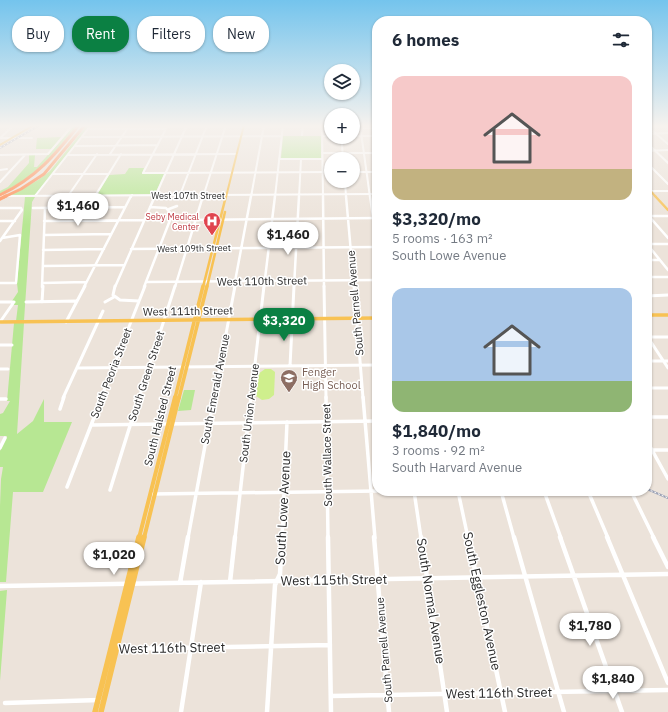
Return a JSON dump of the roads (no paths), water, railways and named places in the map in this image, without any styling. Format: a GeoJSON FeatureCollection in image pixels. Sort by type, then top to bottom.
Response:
{"type":"FeatureCollection","features":[{"type":"Feature","properties":{"kind":"highway"},"geometry":{"type":"LineString","coordinates":[[0,197],[40,171],[51,158]]}},
{"type":"Feature","properties":{"kind":"highway"},"geometry":{"type":"LineString","coordinates":[[0,197],[21,189],[44,174],[57,158]]}},
{"type":"Feature","properties":{"kind":"main road","name":"South Halsted Street"},"geometry":{"type":"LineString","coordinates":[[101,712],[101,700],[113,649],[237,158]]}},
{"type":"Feature","properties":{"kind":"main road"},"geometry":{"type":"LineString","coordinates":[[652,194],[668,210]]}},
{"type":"Feature","properties":{"kind":"main road"},"geometry":{"type":"LineString","coordinates":[[652,316],[668,316]]}},
{"type":"Feature","properties":{"kind":"main road","name":"West 111th Street"},"geometry":{"type":"LineString","coordinates":[[0,322],[372,318]]}},
{"type":"Feature","properties":{"kind":"main road","name":"South Halsted Street"},"geometry":{"type":"LineString","coordinates":[[95,712],[101,700]]}},
{"type":"Feature","properties":{"kind":"street"},"geometry":{"type":"LineString","coordinates":[[0,182],[22,158]]}},
{"type":"Feature","properties":{"kind":"street"},"geometry":{"type":"LineString","coordinates":[[35,196],[65,158]]}},
{"type":"Feature","properties":{"kind":"street"},"geometry":{"type":"LineString","coordinates":[[68,196],[94,158]]}},
{"type":"Feature","properties":{"kind":"street"},"geometry":{"type":"LineString","coordinates":[[95,196],[118,158]]}},
{"type":"Feature","properties":{"kind":"street"},"geometry":{"type":"LineString","coordinates":[[151,158],[143,174],[322,172]]}},
{"type":"Feature","properties":{"kind":"street"},"geometry":{"type":"LineString","coordinates":[[114,297],[113,290],[172,158]]}},
{"type":"Feature","properties":{"kind":"street"},"geometry":{"type":"LineString","coordinates":[[180,195],[194,158]]}},
{"type":"Feature","properties":{"kind":"street","name":"South Green Street"},"geometry":{"type":"LineString","coordinates":[[110,490],[215,158]]}},
{"type":"Feature","properties":{"kind":"street","name":"South Emerald Avenue"},"geometry":{"type":"LineString","coordinates":[[180,583],[258,158]]}},
{"type":"Feature","properties":{"kind":"street"},"geometry":{"type":"LineString","coordinates":[[365,158],[372,210]]}},
{"type":"Feature","properties":{"kind":"street"},"geometry":{"type":"LineString","coordinates":[[279,159],[322,159]]}},
{"type":"Feature","properties":{"kind":"street","name":"South Union Avenue"},"geometry":{"type":"LineString","coordinates":[[230,582],[279,159]]}},
{"type":"Feature","properties":{"kind":"street"},"geometry":{"type":"LineString","coordinates":[[290,366],[301,159]]}},
{"type":"Feature","properties":{"kind":"street","name":"South Wallace Street"},"geometry":{"type":"LineString","coordinates":[[322,159],[331,712]]}},
{"type":"Feature","properties":{"kind":"street"},"geometry":{"type":"LineString","coordinates":[[652,168],[668,184]]}},
{"type":"Feature","properties":{"kind":"street"},"geometry":{"type":"LineString","coordinates":[[0,170],[7,169]]}},
{"type":"Feature","properties":{"kind":"street"},"geometry":{"type":"LineString","coordinates":[[360,172],[372,172]]}},
{"type":"Feature","properties":{"kind":"street"},"geometry":{"type":"LineString","coordinates":[[53,174],[108,174]]}},
{"type":"Feature","properties":{"kind":"street","name":"South Parnell Avenue"},"geometry":{"type":"LineString","coordinates":[[346,188],[389,712]]}},
{"type":"Feature","properties":{"kind":"street"},"geometry":{"type":"LineString","coordinates":[[652,191],[668,191]]}},
{"type":"Feature","properties":{"kind":"street","name":"West 107th Street"},"geometry":{"type":"LineString","coordinates":[[0,197],[370,194]]}},
{"type":"Feature","properties":{"kind":"street"},"geometry":{"type":"LineString","coordinates":[[66,322],[132,195]]}},
{"type":"Feature","properties":{"kind":"street"},"geometry":{"type":"LineString","coordinates":[[76,208],[83,196]]}},
{"type":"Feature","properties":{"kind":"street"},"geometry":{"type":"LineString","coordinates":[[150,207],[169,209],[177,206]]}},
{"type":"Feature","properties":{"kind":"street"},"geometry":{"type":"LineString","coordinates":[[33,208],[125,207]]}},
{"type":"Feature","properties":{"kind":"street"},"geometry":{"type":"LineString","coordinates":[[0,208],[22,209],[22,213],[1,239]]}},
{"type":"Feature","properties":{"kind":"street"},"geometry":{"type":"LineString","coordinates":[[42,302],[45,208]]}},
{"type":"Feature","properties":{"kind":"street","name":"South Peoria Street"},"geometry":{"type":"LineString","coordinates":[[67,487],[172,215],[169,209]]}},
{"type":"Feature","properties":{"kind":"street"},"geometry":{"type":"LineString","coordinates":[[652,215],[668,216]]}},
{"type":"Feature","properties":{"kind":"street"},"geometry":{"type":"LineString","coordinates":[[184,220],[372,218]]}},
{"type":"Feature","properties":{"kind":"street"},"geometry":{"type":"LineString","coordinates":[[44,221],[144,220]]}},
{"type":"Feature","properties":{"kind":"street"},"geometry":{"type":"LineString","coordinates":[[652,220],[668,238]]}},
{"type":"Feature","properties":{"kind":"street"},"geometry":{"type":"LineString","coordinates":[[0,221],[20,221]]}},
{"type":"Feature","properties":{"kind":"street"},"geometry":{"type":"LineString","coordinates":[[44,235],[111,234]]}},
{"type":"Feature","properties":{"kind":"street"},"geometry":{"type":"LineString","coordinates":[[0,283],[16,283],[20,235],[1,239]]}},
{"type":"Feature","properties":{"kind":"street"},"geometry":{"type":"LineString","coordinates":[[652,244],[668,244]]}},
{"type":"Feature","properties":{"kind":"street","name":"West 109th Street"},"geometry":{"type":"LineString","coordinates":[[131,249],[350,247],[372,245]]}},
{"type":"Feature","properties":{"kind":"street"},"geometry":{"type":"LineString","coordinates":[[43,250],[104,249]]}},
{"type":"Feature","properties":{"kind":"street"},"geometry":{"type":"LineString","coordinates":[[652,250],[668,270]]}},
{"type":"Feature","properties":{"kind":"street"},"geometry":{"type":"LineString","coordinates":[[652,260],[660,260]]}},
{"type":"Feature","properties":{"kind":"street"},"geometry":{"type":"LineString","coordinates":[[43,266],[124,264]]}},
{"type":"Feature","properties":{"kind":"street"},"geometry":{"type":"LineString","coordinates":[[652,277],[668,277]]}},
{"type":"Feature","properties":{"kind":"street","name":"West 110th Street"},"geometry":{"type":"LineString","coordinates":[[146,282],[372,280]]}},
{"type":"Feature","properties":{"kind":"street"},"geometry":{"type":"LineString","coordinates":[[42,283],[86,282]]}},
{"type":"Feature","properties":{"kind":"street"},"geometry":{"type":"LineString","coordinates":[[652,296],[668,295]]}},
{"type":"Feature","properties":{"kind":"street"},"geometry":{"type":"LineString","coordinates":[[105,302],[114,297],[123,300],[139,301]]}},
{"type":"Feature","properties":{"kind":"street"},"geometry":{"type":"LineString","coordinates":[[26,302],[76,301]]}},
{"type":"Feature","properties":{"kind":"street"},"geometry":{"type":"LineString","coordinates":[[0,302],[14,302],[0,322]]}},
{"type":"Feature","properties":{"kind":"street"},"geometry":{"type":"LineString","coordinates":[[60,409],[60,405],[103,311]]}},
{"type":"Feature","properties":{"kind":"street"},"geometry":{"type":"LineString","coordinates":[[652,337],[668,337]]}},
{"type":"Feature","properties":{"kind":"street"},"geometry":{"type":"LineString","coordinates":[[652,343],[666,361],[668,368]]}},
{"type":"Feature","properties":{"kind":"street"},"geometry":{"type":"LineString","coordinates":[[0,345],[12,344]]}},
{"type":"Feature","properties":{"kind":"street"},"geometry":{"type":"LineString","coordinates":[[652,362],[666,361]]}},
{"type":"Feature","properties":{"kind":"street"},"geometry":{"type":"LineString","coordinates":[[77,368],[372,365]]}},
{"type":"Feature","properties":{"kind":"street"},"geometry":{"type":"LineString","coordinates":[[0,369],[8,369]]}},
{"type":"Feature","properties":{"kind":"street"},"geometry":{"type":"LineString","coordinates":[[652,388],[668,388]]}},
{"type":"Feature","properties":{"kind":"street"},"geometry":{"type":"LineString","coordinates":[[0,400],[6,399]]}},
{"type":"Feature","properties":{"kind":"street"},"geometry":{"type":"LineString","coordinates":[[652,418],[668,417]]}},
{"type":"Feature","properties":{"kind":"street"},"geometry":{"type":"LineString","coordinates":[[91,425],[372,421]]}},
{"type":"Feature","properties":{"kind":"street","name":"South Lowe Avenue"},"geometry":{"type":"LineString","coordinates":[[267,712],[275,585],[280,574],[287,422]]}},
{"type":"Feature","properties":{"kind":"street"},"geometry":{"type":"LineString","coordinates":[[0,448],[5,438]]}},
{"type":"Feature","properties":{"kind":"street"},"geometry":{"type":"LineString","coordinates":[[668,450],[652,450],[668,479]]}},
{"type":"Feature","properties":{"kind":"street"},"geometry":{"type":"LineString","coordinates":[[152,494],[371,491]]}},
{"type":"Feature","properties":{"kind":"street","name":"South Normal Avenue"},"geometry":{"type":"LineString","coordinates":[[415,496],[447,712]]}},
{"type":"Feature","properties":{"kind":"street","name":"South Eggleston Avenue"},"geometry":{"type":"LineString","coordinates":[[459,496],[505,712]]}},
{"type":"Feature","properties":{"kind":"street"},"geometry":{"type":"LineString","coordinates":[[502,496],[564,712]]}},
{"type":"Feature","properties":{"kind":"street"},"geometry":{"type":"LineString","coordinates":[[546,496],[622,712]]}},
{"type":"Feature","properties":{"kind":"street"},"geometry":{"type":"LineString","coordinates":[[590,496],[668,683]]}},
{"type":"Feature","properties":{"kind":"street"},"geometry":{"type":"LineString","coordinates":[[633,496],[668,567]]}},
{"type":"Feature","properties":{"kind":"street","name":"West 115th Street"},"geometry":{"type":"LineString","coordinates":[[0,586],[668,574]]}},
{"type":"Feature","properties":{"kind":"street"},"geometry":{"type":"LineString","coordinates":[[181,712],[201,582]]}},
{"type":"Feature","properties":{"kind":"street","name":"West 116th Street"},"geometry":{"type":"LineString","coordinates":[[113,649],[330,645]]}},
{"type":"Feature","properties":{"kind":"street","name":"West 116th Street"},"geometry":{"type":"LineString","coordinates":[[330,696],[668,690]]}},
{"type":"Feature","properties":{"kind":"street"},"geometry":{"type":"LineString","coordinates":[[5,703],[101,700]]}},
{"type":"Feature","properties":{"kind":"railway"},"geometry":{"type":"LineString","coordinates":[[652,491],[668,498]]}},
{"type":"Feature","properties":{"kind":"place","name":"Seby Medical Center"},"geometry":{"type":"Point","coordinates":[212,236]}},
{"type":"Feature","properties":{"kind":"place","name":"Fenger High School"},"geometry":{"type":"Point","coordinates":[289,393]}}]}
